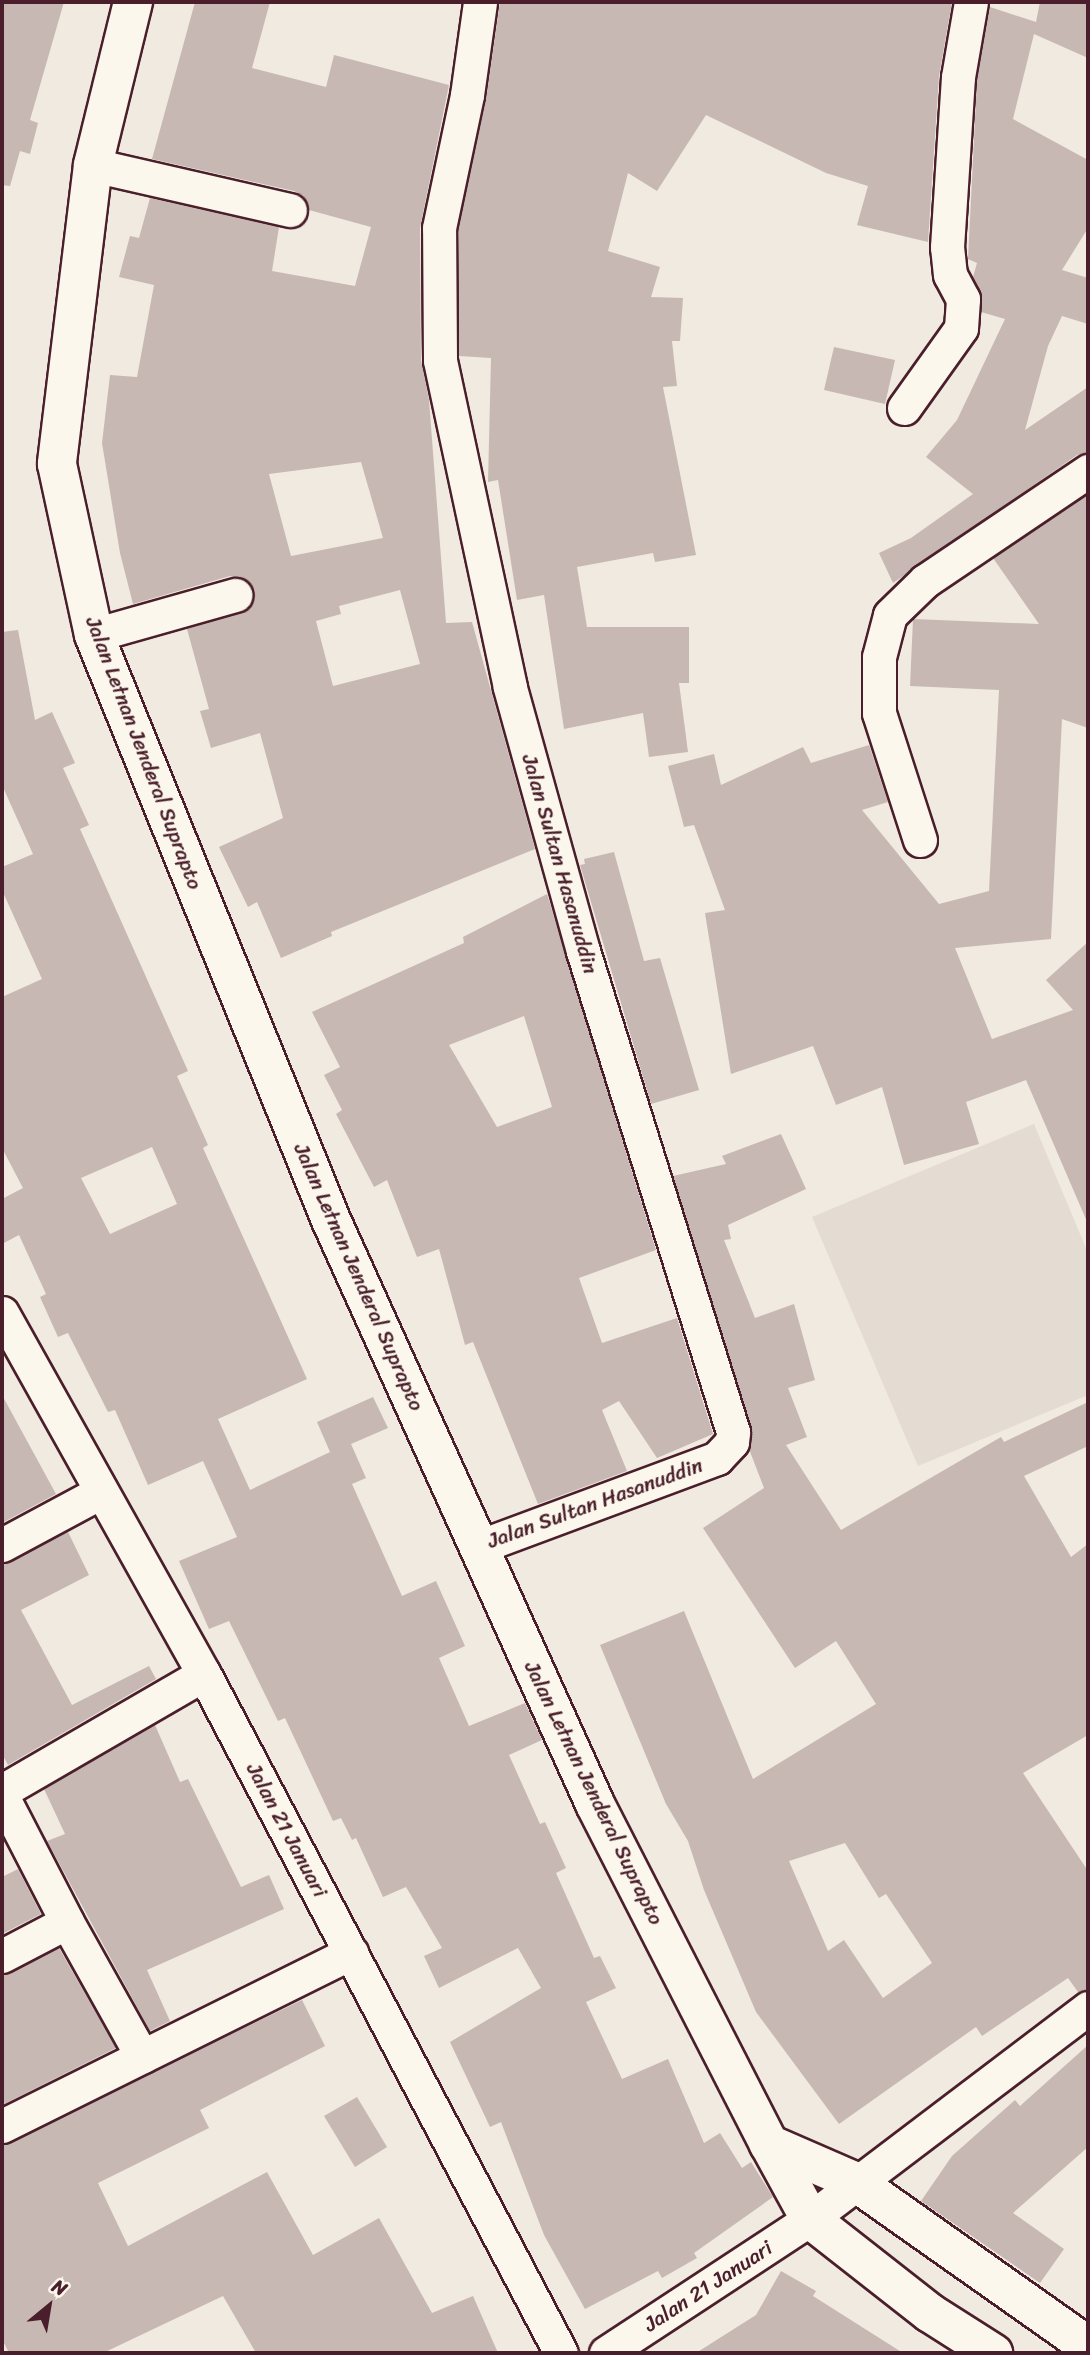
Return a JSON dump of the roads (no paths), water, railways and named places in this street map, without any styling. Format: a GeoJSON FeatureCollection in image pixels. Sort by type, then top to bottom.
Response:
{"type":"FeatureCollection","features":[{"type":"Feature","properties":{"kind":"main road","name":"Jalan Letnan Jenderal Suprapto"},"geometry":{"type":"LineString","coordinates":[[133,2],[93,165],[57,464],[94,635],[331,1220],[478,1547],[595,1804],[810,2219]]}},
{"type":"Feature","properties":{"kind":"main road"},"geometry":{"type":"LineString","coordinates":[[769,2144],[854,2181],[1088,2346]]}},
{"type":"Feature","properties":{"kind":"main road"},"geometry":{"type":"LineString","coordinates":[[810,2219],[930,2313],[993,2353]]}},
{"type":"Feature","properties":{"kind":"street","name":"Jalan Sultan Hasanuddin"},"geometry":{"type":"LineString","coordinates":[[478,1547],[717,1458],[732,1442],[733,1432],[583,951],[510,687],[440,360],[439,228],[467,95],[480,2]]}},
{"type":"Feature","properties":{"kind":"street"},"geometry":{"type":"LineString","coordinates":[[904,408],[961,327],[963,299],[950,275],[947,247],[958,76],[971,2]]}},
{"type":"Feature","properties":{"kind":"street"},"geometry":{"type":"LineString","coordinates":[[93,165],[290,210]]}},
{"type":"Feature","properties":{"kind":"street"},"geometry":{"type":"LineString","coordinates":[[920,840],[879,713],[879,657],[890,615],[925,581],[1088,471]]}},
{"type":"Feature","properties":{"kind":"street"},"geometry":{"type":"LineString","coordinates":[[94,635],[235,595]]}},
{"type":"Feature","properties":{"kind":"street","name":"Jalan 21 Januari"},"geometry":{"type":"LineString","coordinates":[[2,1313],[204,1674],[561,2353]]}},
{"type":"Feature","properties":{"kind":"street"},"geometry":{"type":"LineString","coordinates":[[2,1545],[101,1492]]}},
{"type":"Feature","properties":{"kind":"street"},"geometry":{"type":"LineString","coordinates":[[142,2056],[67,1922],[2,1793],[204,1674]]}},
{"type":"Feature","properties":{"kind":"street"},"geometry":{"type":"LineString","coordinates":[[2,1956],[67,1922]]}},
{"type":"Feature","properties":{"kind":"street"},"geometry":{"type":"LineString","coordinates":[[2,2126],[351,1953]]}},
{"type":"Feature","properties":{"kind":"street","name":"Jalan 21 Januari"},"geometry":{"type":"LineString","coordinates":[[606,2353],[810,2219],[854,2181],[1088,2008]]}}]}
